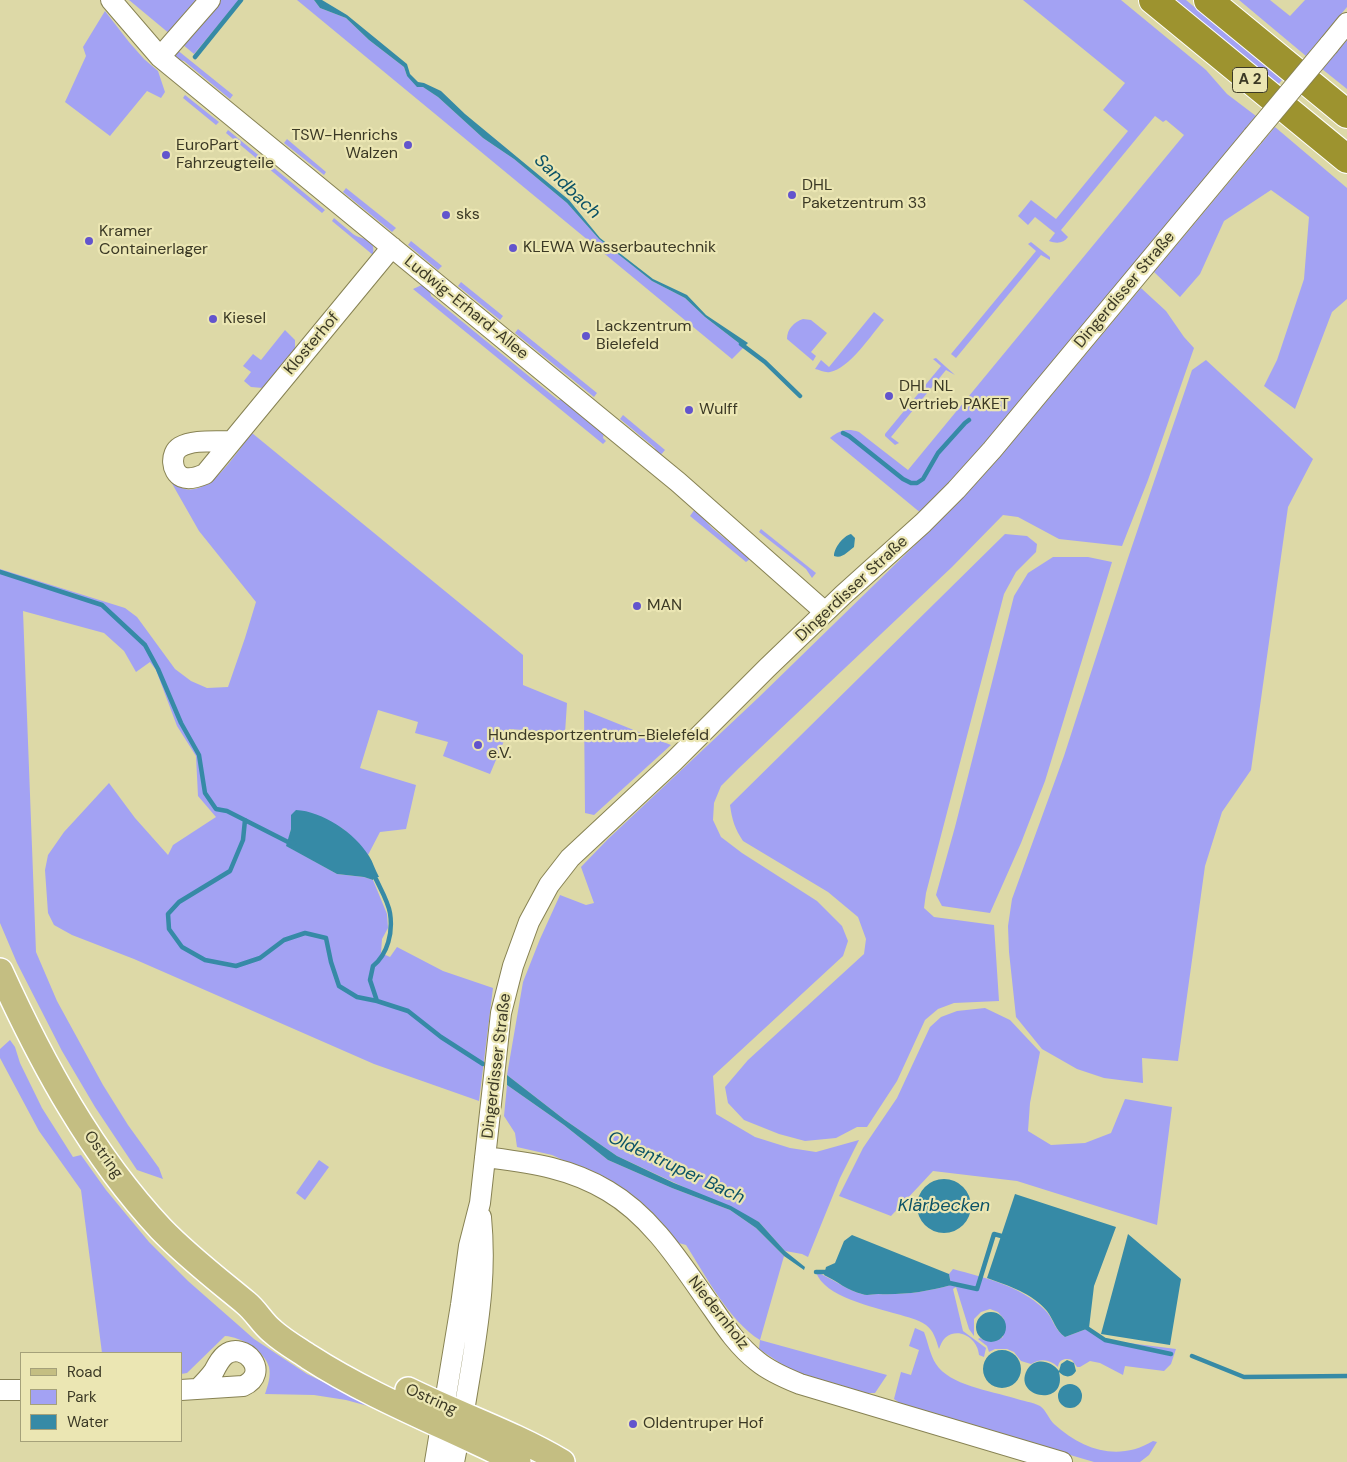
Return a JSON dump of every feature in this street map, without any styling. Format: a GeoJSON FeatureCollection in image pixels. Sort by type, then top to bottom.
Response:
{"type":"FeatureCollection","features":[{"type":"Feature","properties":{"kind":"highway","name":"A 2"},"geometry":{"type":"LineString","coordinates":[[1153,0],[1347,159]]}},
{"type":"Feature","properties":{"kind":"highway","name":"A 2"},"geometry":{"type":"LineString","coordinates":[[1208,0],[1347,114]]}},
{"type":"Feature","properties":{"kind":"main road","name":"Ostring"},"geometry":{"type":"LineString","coordinates":[[0,971],[33,1041],[56,1084],[82,1126],[111,1167],[162,1229],[183,1250],[250,1306],[280,1318],[332,1352],[452,1420],[518,1462]]}},
{"type":"Feature","properties":{"kind":"main road","name":"Ostring"},"geometry":{"type":"LineString","coordinates":[[452,1420],[525,1442],[562,1462]]}},
{"type":"Feature","properties":{"kind":"street","name":"Ludwig-Erhard-Allee"},"geometry":{"type":"LineString","coordinates":[[112,0],[160,56],[678,482],[825,612]]}},
{"type":"Feature","properties":{"kind":"street"},"geometry":{"type":"LineString","coordinates":[[160,56],[210,0]]}},
{"type":"Feature","properties":{"kind":"street","name":"Dingerdisser Straße"},"geometry":{"type":"LineString","coordinates":[[452,1420],[481,1307],[484,1246],[480,1203],[498,1037],[506,988],[529,922],[548,885],[584,843],[673,762],[766,668],[923,523],[956,490],[992,450],[1347,23]]}},
{"type":"Feature","properties":{"kind":"street","name":"Klosterhof"},"geometry":{"type":"LineString","coordinates":[[232,441],[392,247]]}},
{"type":"Feature","properties":{"kind":"street","name":"Niedernholz"},"geometry":{"type":"LineString","coordinates":[[485,1157],[542,1165],[568,1172],[589,1180],[610,1192],[648,1224],[669,1248],[733,1337],[758,1362],[772,1371],[800,1384],[1062,1462]]}},
{"type":"Feature","properties":{"kind":"street"},"geometry":{"type":"LineString","coordinates":[[0,1390],[20,1390]]}},
{"type":"Feature","properties":{"kind":"street"},"geometry":{"type":"LineString","coordinates":[[435,1462],[452,1420]]}},
{"type":"Feature","properties":{"kind":"street"},"geometry":{"type":"LineString","coordinates":[[452,1420],[454,1462]]}},
{"type":"Feature","properties":{"kind":"green space"},"geometry":{"type":"Polygon","coordinates":[[[129,0],[239,0],[194,54],[129,0]]]}},
{"type":"Feature","properties":{"kind":"green space"},"geometry":{"type":"Polygon","coordinates":[[[297,0],[314,0],[320,8],[346,18],[369,40],[404,67],[407,76],[438,97],[483,138],[514,159],[567,203],[599,239],[652,281],[685,298],[705,317],[744,347],[732,359],[297,0]]]}},
{"type":"Feature","properties":{"kind":"green space"},"geometry":{"type":"Polygon","coordinates":[[[1023,0],[1121,0],[1206,70],[1227,94],[1256,116],[991,442],[922,514],[830,438],[844,430],[859,432],[908,470],[1184,135],[1166,120],[1163,122],[1155,116],[1061,230],[1068,237],[1064,241],[1057,243],[1049,241],[1055,233],[1035,217],[1028,225],[1018,216],[1031,200],[1056,219],[1128,131],[1103,110],[1125,83],[1023,0]]]}},
{"type":"Feature","properties":{"kind":"green space"},"geometry":{"type":"Polygon","coordinates":[[[1176,0],[1186,0],[1282,80],[1277,86],[1176,0]]]}},
{"type":"Feature","properties":{"kind":"green space"},"geometry":{"type":"Polygon","coordinates":[[[1239,0],[1270,0],[1290,16],[1305,0],[1347,0],[1347,7],[1306,56],[1239,0]]]}},
{"type":"Feature","properties":{"kind":"green space"},"geometry":{"type":"Polygon","coordinates":[[[105,11],[144,59],[158,71],[165,92],[161,98],[147,91],[110,136],[65,102],[86,56],[83,47],[105,11]]]}},
{"type":"Feature","properties":{"kind":"green space"},"geometry":{"type":"Polygon","coordinates":[[[1347,40],[1347,89],[1322,69],[1347,40]]]}},
{"type":"Feature","properties":{"kind":"green space"},"geometry":{"type":"Polygon","coordinates":[[[176,49],[233,95],[230,99],[184,61],[174,59],[176,49]]]}},
{"type":"Feature","properties":{"kind":"green space"},"geometry":{"type":"Polygon","coordinates":[[[185,95],[219,122],[216,125],[183,98],[185,95]]]}},
{"type":"Feature","properties":{"kind":"green space"},"geometry":{"type":"Polygon","coordinates":[[[1275,127],[1347,188],[1347,299],[1332,312],[1295,409],[1264,386],[1277,360],[1304,279],[1309,217],[1271,190],[1224,221],[1200,274],[1180,297],[1154,272],[1275,127]]]}},
{"type":"Feature","properties":{"kind":"green space"},"geometry":{"type":"Polygon","coordinates":[[[228,130],[325,210],[322,213],[226,133],[228,130]]]}},
{"type":"Feature","properties":{"kind":"green space"},"geometry":{"type":"Polygon","coordinates":[[[287,139],[326,172],[324,175],[284,143],[287,139]]]}},
{"type":"Feature","properties":{"kind":"green space"},"geometry":{"type":"Polygon","coordinates":[[[346,188],[396,228],[392,232],[343,192],[346,188]]]}},
{"type":"Feature","properties":{"kind":"green space"},"geometry":{"type":"Polygon","coordinates":[[[334,218],[353,234],[371,242],[373,245],[373,255],[332,221],[334,218]]]}},
{"type":"Feature","properties":{"kind":"green space"},"geometry":{"type":"Polygon","coordinates":[[[411,241],[442,266],[438,270],[408,245],[411,241]]]}},
{"type":"Feature","properties":{"kind":"green space"},"geometry":{"type":"Polygon","coordinates":[[[1031,242],[1050,257],[1050,260],[1041,255],[956,358],[951,354],[1036,251],[1028,244],[1031,242]]]}},
{"type":"Feature","properties":{"kind":"green space"},"geometry":{"type":"Polygon","coordinates":[[[461,282],[503,316],[500,320],[458,286],[461,282]]]}},
{"type":"Feature","properties":{"kind":"green space"},"geometry":{"type":"Polygon","coordinates":[[[424,284],[429,288],[431,296],[558,400],[564,399],[604,432],[603,438],[606,441],[603,444],[413,289],[424,284]]]}},
{"type":"Feature","properties":{"kind":"green space"},"geometry":{"type":"Polygon","coordinates":[[[1141,288],[1166,311],[1194,348],[1148,480],[1122,546],[1059,539],[1018,517],[1003,515],[952,567],[739,768],[721,786],[714,803],[713,820],[721,837],[742,853],[817,901],[842,926],[848,941],[843,956],[713,1076],[716,1114],[755,1137],[790,1148],[816,1152],[859,1140],[840,1178],[808,1257],[785,1251],[759,1222],[617,1156],[565,1120],[507,1075],[523,982],[560,895],[586,905],[594,903],[581,867],[953,508],[998,459],[1141,288]]]}},
{"type":"Feature","properties":{"kind":"green space"},"geometry":{"type":"Polygon","coordinates":[[[874,312],[884,320],[867,342],[845,365],[830,372],[815,369],[821,360],[829,367],[874,312]]]}},
{"type":"Feature","properties":{"kind":"green space"},"geometry":{"type":"Polygon","coordinates":[[[803,319],[811,320],[827,333],[811,352],[816,356],[813,361],[787,339],[788,332],[792,326],[803,319]]]}},
{"type":"Feature","properties":{"kind":"green space"},"geometry":{"type":"Polygon","coordinates":[[[518,329],[597,393],[594,397],[515,333],[518,329]]]}},
{"type":"Feature","properties":{"kind":"green space"},"geometry":{"type":"Polygon","coordinates":[[[285,330],[295,340],[295,351],[263,388],[251,387],[244,381],[251,372],[243,366],[253,354],[261,360],[285,330]]]}},
{"type":"Feature","properties":{"kind":"green space"},"geometry":{"type":"Polygon","coordinates":[[[936,358],[955,375],[946,370],[891,437],[899,443],[895,445],[885,434],[941,366],[933,359],[936,358]]]}},
{"type":"Feature","properties":{"kind":"green space"},"geometry":{"type":"Polygon","coordinates":[[[1206,360],[1313,459],[1288,507],[1251,770],[1222,812],[1205,866],[1178,1061],[1142,1058],[1143,1083],[1104,1078],[1077,1069],[1042,1049],[1016,1017],[1008,926],[1012,899],[1064,756],[1128,558],[1192,370],[1206,360]]]}},
{"type":"Feature","properties":{"kind":"green space"},"geometry":{"type":"Polygon","coordinates":[[[623,415],[665,450],[659,457],[655,448],[620,419],[623,415]]]}},
{"type":"Feature","properties":{"kind":"green space"},"geometry":{"type":"Polygon","coordinates":[[[252,433],[523,655],[523,685],[567,703],[565,733],[509,729],[490,774],[443,756],[448,742],[415,733],[418,722],[378,710],[360,768],[416,785],[406,829],[380,832],[368,855],[342,828],[291,815],[291,829],[287,846],[337,874],[373,880],[387,914],[388,928],[382,939],[381,953],[390,957],[397,947],[443,971],[493,988],[479,1101],[374,1064],[134,959],[72,935],[54,925],[48,913],[45,870],[48,855],[64,832],[109,783],[135,818],[168,855],[173,845],[216,817],[198,796],[196,756],[177,726],[156,670],[150,662],[136,672],[124,651],[104,633],[23,611],[36,952],[57,1001],[103,1085],[128,1125],[159,1168],[163,1179],[137,1170],[95,1107],[62,1051],[17,963],[0,923],[0,569],[125,608],[137,617],[175,669],[191,681],[207,688],[228,687],[256,602],[199,531],[170,480],[182,488],[194,489],[205,485],[227,466],[252,433]]]}},
{"type":"Feature","properties":{"kind":"green space"},"geometry":{"type":"Polygon","coordinates":[[[695,509],[712,528],[750,559],[746,562],[690,516],[695,509]]]}},
{"type":"Feature","properties":{"kind":"green space"},"geometry":{"type":"Polygon","coordinates":[[[761,529],[816,573],[812,578],[806,569],[759,532],[761,529]]]}},
{"type":"Feature","properties":{"kind":"green space"},"geometry":{"type":"Polygon","coordinates":[[[1005,534],[1027,536],[1037,544],[1036,552],[1016,572],[1004,594],[926,893],[924,908],[934,917],[994,925],[999,1001],[954,1003],[938,1009],[925,1020],[897,1081],[867,1127],[857,1127],[836,1138],[805,1141],[779,1134],[744,1120],[728,1103],[725,1087],[748,1060],[864,954],[866,939],[858,917],[828,892],[743,841],[734,824],[730,805],[1005,534]]]}},
{"type":"Feature","properties":{"kind":"green space"},"geometry":{"type":"Polygon","coordinates":[[[1053,557],[1088,557],[1112,562],[1045,781],[1021,843],[990,913],[942,906],[936,895],[1014,596],[1028,573],[1053,557]]]}},
{"type":"Feature","properties":{"kind":"green space"},"geometry":{"type":"Polygon","coordinates":[[[584,710],[671,745],[594,815],[585,813],[584,710]]]}},
{"type":"Feature","properties":{"kind":"green space"},"geometry":{"type":"Polygon","coordinates":[[[985,1008],[1010,1020],[1040,1052],[1030,1103],[1028,1131],[1051,1145],[1085,1143],[1111,1133],[1125,1099],[1172,1107],[1157,1225],[1017,1181],[933,1171],[891,1216],[839,1196],[863,1148],[897,1098],[930,1027],[941,1017],[957,1011],[985,1008]]]}},
{"type":"Feature","properties":{"kind":"green space"},"geometry":{"type":"Polygon","coordinates":[[[10,1040],[15,1047],[20,1063],[42,1108],[73,1157],[81,1155],[106,1190],[149,1242],[188,1281],[254,1339],[307,1374],[379,1409],[346,1400],[314,1395],[265,1394],[270,1374],[266,1361],[251,1345],[231,1337],[225,1336],[187,1373],[182,1374],[182,1352],[102,1352],[81,1190],[39,1131],[0,1058],[0,1049],[10,1040]]]}},
{"type":"Feature","properties":{"kind":"green space"},"geometry":{"type":"Polygon","coordinates":[[[507,1085],[564,1125],[608,1160],[672,1188],[730,1210],[756,1228],[784,1256],[760,1340],[738,1322],[728,1310],[686,1245],[675,1242],[593,1174],[552,1155],[517,1147],[515,1133],[504,1116],[507,1085]]]}},
{"type":"Feature","properties":{"kind":"green space"},"geometry":{"type":"Polygon","coordinates":[[[319,1160],[329,1167],[305,1200],[296,1193],[319,1160]]]}},
{"type":"Feature","properties":{"kind":"green space"},"geometry":{"type":"Polygon","coordinates":[[[953,1269],[1001,1283],[1024,1294],[1044,1309],[1058,1331],[1065,1337],[1089,1328],[1105,1340],[1176,1349],[1171,1364],[1164,1371],[1125,1366],[1123,1375],[1100,1363],[1090,1361],[1077,1367],[1072,1360],[1065,1359],[1060,1362],[1058,1367],[1052,1362],[1045,1360],[1031,1364],[1021,1361],[1014,1352],[1007,1349],[995,1349],[989,1352],[987,1346],[978,1339],[992,1341],[1003,1337],[1004,1319],[998,1312],[990,1309],[981,1312],[974,1319],[974,1336],[969,1329],[956,1287],[953,1289],[963,1331],[986,1348],[984,1357],[979,1355],[978,1349],[971,1339],[962,1334],[956,1333],[945,1338],[939,1349],[933,1333],[923,1323],[851,1300],[829,1288],[821,1281],[816,1272],[850,1290],[868,1295],[933,1290],[951,1285],[949,1274],[953,1269]]]}},
{"type":"Feature","properties":{"kind":"green space"},"geometry":{"type":"Polygon","coordinates":[[[915,1328],[924,1332],[936,1364],[950,1377],[971,1386],[1040,1406],[1054,1424],[1077,1441],[1101,1450],[1114,1452],[1127,1451],[1153,1441],[1157,1442],[1149,1455],[1140,1462],[1094,1462],[904,1406],[894,1399],[901,1372],[911,1375],[919,1350],[909,1346],[915,1328]]]}},
{"type":"Feature","properties":{"kind":"green space"},"geometry":{"type":"Polygon","coordinates":[[[760,1340],[887,1375],[875,1393],[857,1393],[795,1373],[759,1349],[760,1340]]]}},
{"type":"Feature","properties":{"kind":"water"},"geometry":{"type":"Polygon","coordinates":[[[314,0],[322,0],[347,15],[407,64],[410,74],[418,82],[441,91],[465,114],[569,200],[600,238],[653,279],[687,295],[706,315],[748,343],[744,347],[705,317],[685,298],[652,281],[599,239],[567,203],[514,159],[483,138],[438,97],[423,87],[417,87],[407,76],[404,67],[369,40],[346,18],[320,8],[314,0]]]}},
{"type":"Feature","properties":{"kind":"water"},"geometry":{"type":"Polygon","coordinates":[[[851,534],[855,538],[854,547],[843,556],[834,556],[840,543],[851,534]]]}},
{"type":"Feature","properties":{"kind":"water"},"geometry":{"type":"Polygon","coordinates":[[[296,810],[316,814],[347,832],[363,847],[379,877],[375,877],[373,880],[337,874],[286,846],[291,829],[291,815],[296,810]]]}},
{"type":"Feature","properties":{"kind":"water"},"geometry":{"type":"Polygon","coordinates":[[[507,1075],[565,1120],[617,1156],[674,1183],[731,1206],[759,1222],[785,1251],[805,1267],[804,1270],[784,1256],[756,1228],[730,1210],[672,1188],[608,1160],[564,1125],[507,1085],[507,1075]]]}},
{"type":"Feature","properties":{"kind":"water","name":"Klärbecken"},"geometry":{"type":"Polygon","coordinates":[[[944,1179],[954,1181],[963,1187],[969,1196],[971,1206],[969,1216],[963,1225],[954,1231],[944,1233],[934,1231],[925,1225],[919,1216],[917,1206],[919,1196],[925,1187],[934,1181],[944,1179]]]}},
{"type":"Feature","properties":{"kind":"water"},"geometry":{"type":"Polygon","coordinates":[[[1015,1194],[1116,1227],[1094,1286],[1089,1328],[1065,1337],[1059,1331],[1047,1311],[1034,1299],[1020,1291],[987,1278],[1015,1194]]]}},
{"type":"Feature","properties":{"kind":"water"},"geometry":{"type":"Polygon","coordinates":[[[1128,1234],[1181,1279],[1170,1345],[1101,1334],[1128,1234]]]}},
{"type":"Feature","properties":{"kind":"water"},"geometry":{"type":"Polygon","coordinates":[[[852,1235],[949,1274],[951,1285],[924,1291],[866,1295],[847,1288],[824,1275],[826,1267],[835,1263],[844,1241],[852,1235]]]}},
{"type":"Feature","properties":{"kind":"water"},"geometry":{"type":"Polygon","coordinates":[[[991,1312],[1002,1316],[1006,1327],[1002,1338],[991,1342],[980,1338],[976,1327],[980,1316],[991,1312]]]}},
{"type":"Feature","properties":{"kind":"water"},"geometry":{"type":"Polygon","coordinates":[[[1002,1350],[1015,1356],[1021,1369],[1015,1382],[1002,1388],[989,1382],[983,1369],[989,1356],[1002,1350]]]}},
{"type":"Feature","properties":{"kind":"water"},"geometry":{"type":"Polygon","coordinates":[[[1067,1360],[1074,1363],[1076,1371],[1068,1376],[1059,1372],[1060,1383],[1056,1391],[1049,1395],[1041,1395],[1027,1387],[1024,1380],[1027,1370],[1034,1363],[1047,1362],[1059,1371],[1061,1364],[1067,1360]]]}},
{"type":"Feature","properties":{"kind":"water"},"geometry":{"type":"Polygon","coordinates":[[[1070,1384],[1075,1385],[1081,1391],[1081,1401],[1075,1407],[1070,1408],[1065,1407],[1059,1401],[1058,1396],[1059,1391],[1065,1385],[1070,1384]]]}},
{"type":"Feature","properties":{"kind":"waterway"},"geometry":{"type":"LineString","coordinates":[[195,57],[241,0]]}},
{"type":"Feature","properties":{"kind":"waterway","name":"Sandbach"},"geometry":{"type":"LineString","coordinates":[[741,344],[765,362],[800,396]]}},
{"type":"Feature","properties":{"kind":"waterway","name":"Sandbach"},"geometry":{"type":"LineString","coordinates":[[843,433],[903,479],[911,483],[917,483],[923,479],[938,453],[969,420]]}},
{"type":"Feature","properties":{"kind":"waterway","name":"Oldentruper Bach"},"geometry":{"type":"LineString","coordinates":[[0,572],[102,605],[145,645],[158,669],[181,723],[199,755],[205,793],[216,809],[227,811],[288,842],[294,843]]}},
{"type":"Feature","properties":{"kind":"waterway","name":"Oldentruper Bach"},"geometry":{"type":"LineString","coordinates":[[245,820],[243,840],[230,871],[179,902],[168,914],[169,929],[182,947],[205,960],[236,966],[260,958],[284,940],[305,933],[326,938],[339,986],[357,997],[377,1001]]}},
{"type":"Feature","properties":{"kind":"waterway","name":"Oldentruper Bach"},"geometry":{"type":"LineString","coordinates":[[372,873],[386,899],[391,920],[390,935],[386,949],[373,966],[370,980],[377,1001],[408,1011],[441,1037],[483,1064]]}},
{"type":"Feature","properties":{"kind":"waterway","name":"Oldentruper Bach"},"geometry":{"type":"LineString","coordinates":[[945,1282],[977,1289],[994,1234],[1005,1237]]}},
{"type":"Feature","properties":{"kind":"waterway","name":"Oldentruper Bach"},"geometry":{"type":"LineString","coordinates":[[816,1272],[830,1272]]}},
{"type":"Feature","properties":{"kind":"waterway","name":"Oldentruper Bach"},"geometry":{"type":"LineString","coordinates":[[1084,1326],[1105,1340],[1171,1354]]}},
{"type":"Feature","properties":{"kind":"waterway","name":"Oldentruper Bach"},"geometry":{"type":"LineString","coordinates":[[1192,1356],[1244,1377],[1347,1376]]}},
{"type":"Feature","properties":{"kind":"place","name":"TSW-Henrichs Walzen"},"geometry":{"type":"Point","coordinates":[408,145]}},
{"type":"Feature","properties":{"kind":"place","name":"EuroPart Fahrzeugteile"},"geometry":{"type":"Point","coordinates":[166,155]}},
{"type":"Feature","properties":{"kind":"place","name":"DHL Paketzentrum 33"},"geometry":{"type":"Point","coordinates":[792,195]}},
{"type":"Feature","properties":{"kind":"place","name":"sks"},"geometry":{"type":"Point","coordinates":[446,215]}},
{"type":"Feature","properties":{"kind":"place","name":"Kramer Containerlager"},"geometry":{"type":"Point","coordinates":[89,241]}},
{"type":"Feature","properties":{"kind":"place","name":"KLEWA Wasserbautechnik"},"geometry":{"type":"Point","coordinates":[513,248]}},
{"type":"Feature","properties":{"kind":"place","name":"Kiesel"},"geometry":{"type":"Point","coordinates":[213,319]}},
{"type":"Feature","properties":{"kind":"place","name":"Lackzentrum Bielefeld"},"geometry":{"type":"Point","coordinates":[586,336]}},
{"type":"Feature","properties":{"kind":"place","name":"DHL NL Vertrieb PAKET"},"geometry":{"type":"Point","coordinates":[889,396]}},
{"type":"Feature","properties":{"kind":"place","name":"Wulff"},"geometry":{"type":"Point","coordinates":[689,410]}},
{"type":"Feature","properties":{"kind":"place","name":"MAN"},"geometry":{"type":"Point","coordinates":[637,606]}},
{"type":"Feature","properties":{"kind":"place","name":"Hundesportzentrum-Bielefeld e.V."},"geometry":{"type":"Point","coordinates":[478,745]}},
{"type":"Feature","properties":{"kind":"place","name":"Oldentruper Hof"},"geometry":{"type":"Point","coordinates":[633,1424]}}]}
